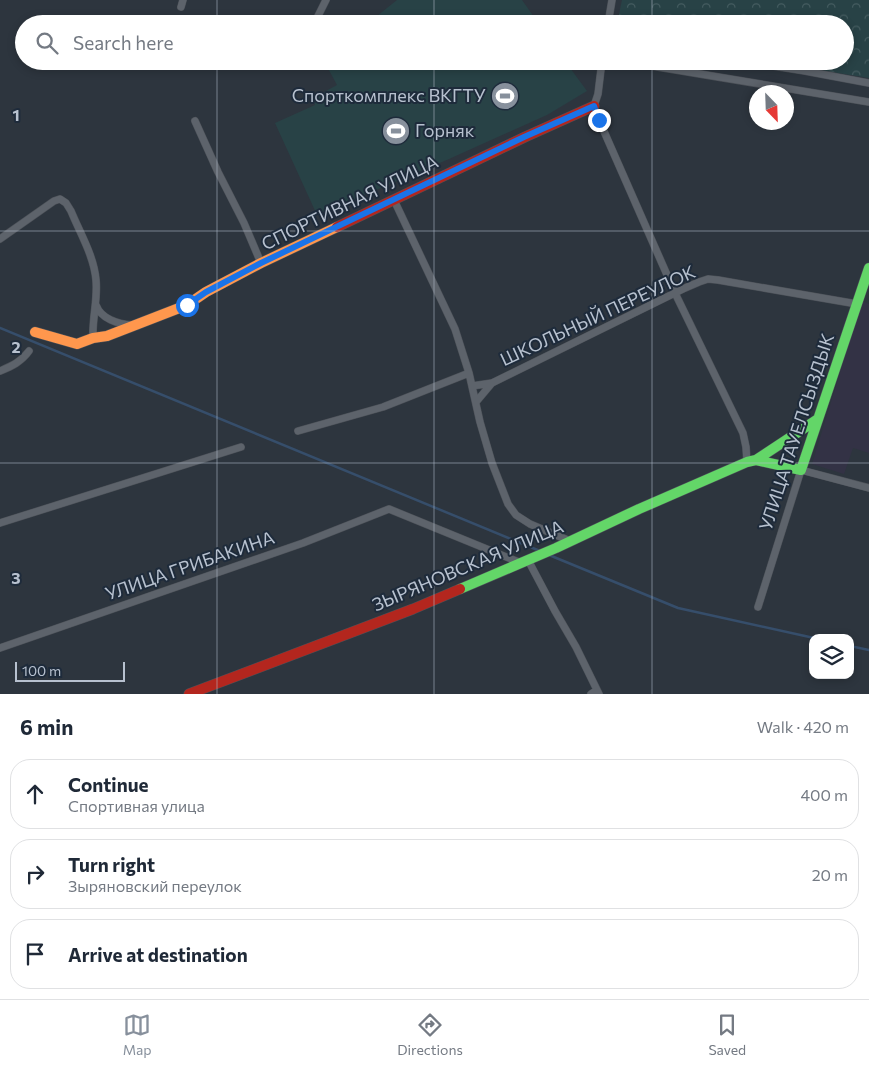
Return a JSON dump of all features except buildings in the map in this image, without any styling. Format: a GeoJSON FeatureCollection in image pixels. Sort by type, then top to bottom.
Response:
{"type":"FeatureCollection","features":[{"type":"Feature","properties":{"kind":"street"},"geometry":{"type":"LineString","coordinates":[[318,15],[326,0]]}},
{"type":"Feature","properties":{"kind":"street"},"geometry":{"type":"LineString","coordinates":[[610,15],[612,0]]}},
{"type":"Feature","properties":{"kind":"street"},"geometry":{"type":"LineString","coordinates":[[601,70],[598,94],[594,106],[599,120],[675,293],[743,432],[751,461],[802,470],[869,488]]}},
{"type":"Feature","properties":{"kind":"street"},"geometry":{"type":"LineString","coordinates":[[676,70],[869,102]]}},
{"type":"Feature","properties":{"kind":"street"},"geometry":{"type":"LineString","coordinates":[[799,70],[869,83]]}},
{"type":"Feature","properties":{"kind":"street","name":"СПОРТИВНАЯ УЛИЦА"},"geometry":{"type":"LineString","coordinates":[[35,332],[77,344],[93,338],[107,336],[187,305],[206,292],[261,263],[524,137],[594,106]]}},
{"type":"Feature","properties":{"kind":"street"},"geometry":{"type":"LineString","coordinates":[[195,121],[261,263]]}},
{"type":"Feature","properties":{"kind":"street"},"geometry":{"type":"LineString","coordinates":[[0,239],[54,201],[60,199],[66,203],[94,267],[97,282],[92,329],[93,338]]}},
{"type":"Feature","properties":{"kind":"street"},"geometry":{"type":"LineString","coordinates":[[394,200],[455,329],[469,373],[492,463],[508,504],[516,515],[530,524],[570,541]]}},
{"type":"Feature","properties":{"kind":"street","name":"УЛИЦА ТАУЕЛСЫЗДЫК"},"geometry":{"type":"LineString","coordinates":[[758,607],[869,268]]}},
{"type":"Feature","properties":{"kind":"street","name":"ШКОЛЬНЫЙ ПЕРЕУЛОК"},"geometry":{"type":"LineString","coordinates":[[472,386],[492,383],[675,293],[708,279],[857,304]]}},
{"type":"Feature","properties":{"kind":"street"},"geometry":{"type":"LineString","coordinates":[[96,304],[98,311],[103,316],[124,324],[133,325]]}},
{"type":"Feature","properties":{"kind":"street"},"geometry":{"type":"LineString","coordinates":[[0,371],[16,364],[29,351]]}},
{"type":"Feature","properties":{"kind":"street"},"geometry":{"type":"LineString","coordinates":[[298,432],[382,407],[469,373]]}},
{"type":"Feature","properties":{"kind":"street"},"geometry":{"type":"LineString","coordinates":[[476,402],[492,383]]}},
{"type":"Feature","properties":{"kind":"street","name":"ЗЫРЯНОВСКАЯ УЛИЦА"},"geometry":{"type":"LineString","coordinates":[[189,694],[413,610],[556,548],[639,509],[751,461],[818,419]]}},
{"type":"Feature","properties":{"kind":"street"},"geometry":{"type":"LineString","coordinates":[[0,523],[241,447]]}},
{"type":"Feature","properties":{"kind":"street","name":"УЛИЦА ГРИБАКИНА"},"geometry":{"type":"LineString","coordinates":[[0,648],[303,543],[389,509],[525,561]]}},
{"type":"Feature","properties":{"kind":"street"},"geometry":{"type":"LineString","coordinates":[[525,561],[576,647],[595,693]]}},
{"type":"Feature","properties":{"kind":"shaded area"},"geometry":{"type":"Polygon","coordinates":[[[862,301],[869,304],[869,453],[853,448],[844,474],[812,464],[862,301]]]}},
{"type":"Feature","properties":{"kind":"green space"},"geometry":{"type":"Polygon","coordinates":[[[397,0],[522,0],[533,15],[378,15],[397,0]]]}},
{"type":"Feature","properties":{"kind":"green space"},"geometry":{"type":"Polygon","coordinates":[[[622,0],[869,0],[869,78],[820,70],[854,70],[854,15],[619,15],[622,0]]]}},
{"type":"Feature","properties":{"kind":"green space","name":"Горняк"},"geometry":{"type":"Polygon","coordinates":[[[329,70],[572,70],[587,91],[547,115],[317,215],[275,123],[315,105],[313,98],[337,85],[329,70]]]}},
{"type":"Feature","properties":{"kind":"waterway"},"geometry":{"type":"LineString","coordinates":[[0,328],[540,551]]}},
{"type":"Feature","properties":{"kind":"waterway"},"geometry":{"type":"LineString","coordinates":[[549,555],[678,608],[809,637]]}},
{"type":"Feature","properties":{"kind":"waterway"},"geometry":{"type":"LineString","coordinates":[[854,647],[869,650]]}},
{"type":"Feature","properties":{"kind":"traffic: fast"},"geometry":{"type":"LineString","coordinates":[[756,460],[801,470],[869,268]]}},
{"type":"Feature","properties":{"kind":"traffic: fast"},"geometry":{"type":"LineString","coordinates":[[460,589],[556,548],[639,509],[747,462],[756,460],[818,419]]}},
{"type":"Feature","properties":{"kind":"traffic: slow"},"geometry":{"type":"LineString","coordinates":[[35,332],[77,344],[93,338],[107,336],[187,305],[206,292],[261,263],[337,227]]}},
{"type":"Feature","properties":{"kind":"traffic: jam"},"geometry":{"type":"LineString","coordinates":[[337,227],[594,106]]}},
{"type":"Feature","properties":{"kind":"traffic: jam"},"geometry":{"type":"LineString","coordinates":[[189,694],[413,609],[460,589]]}},
{"type":"Feature","properties":{"kind":"place","name":"Спорткомплекс ВКГТУ"},"geometry":{"type":"Point","coordinates":[505,96]}},
{"type":"Feature","properties":{"kind":"place","name":"Горняк"},"geometry":{"type":"Point","coordinates":[396,131]}},
{"type":"Feature","properties":{"kind":"route"},"geometry":{"type":"LineString","coordinates":[[187,305],[206,292],[261,263],[584,110],[594,106],[599,120]]}}]}
